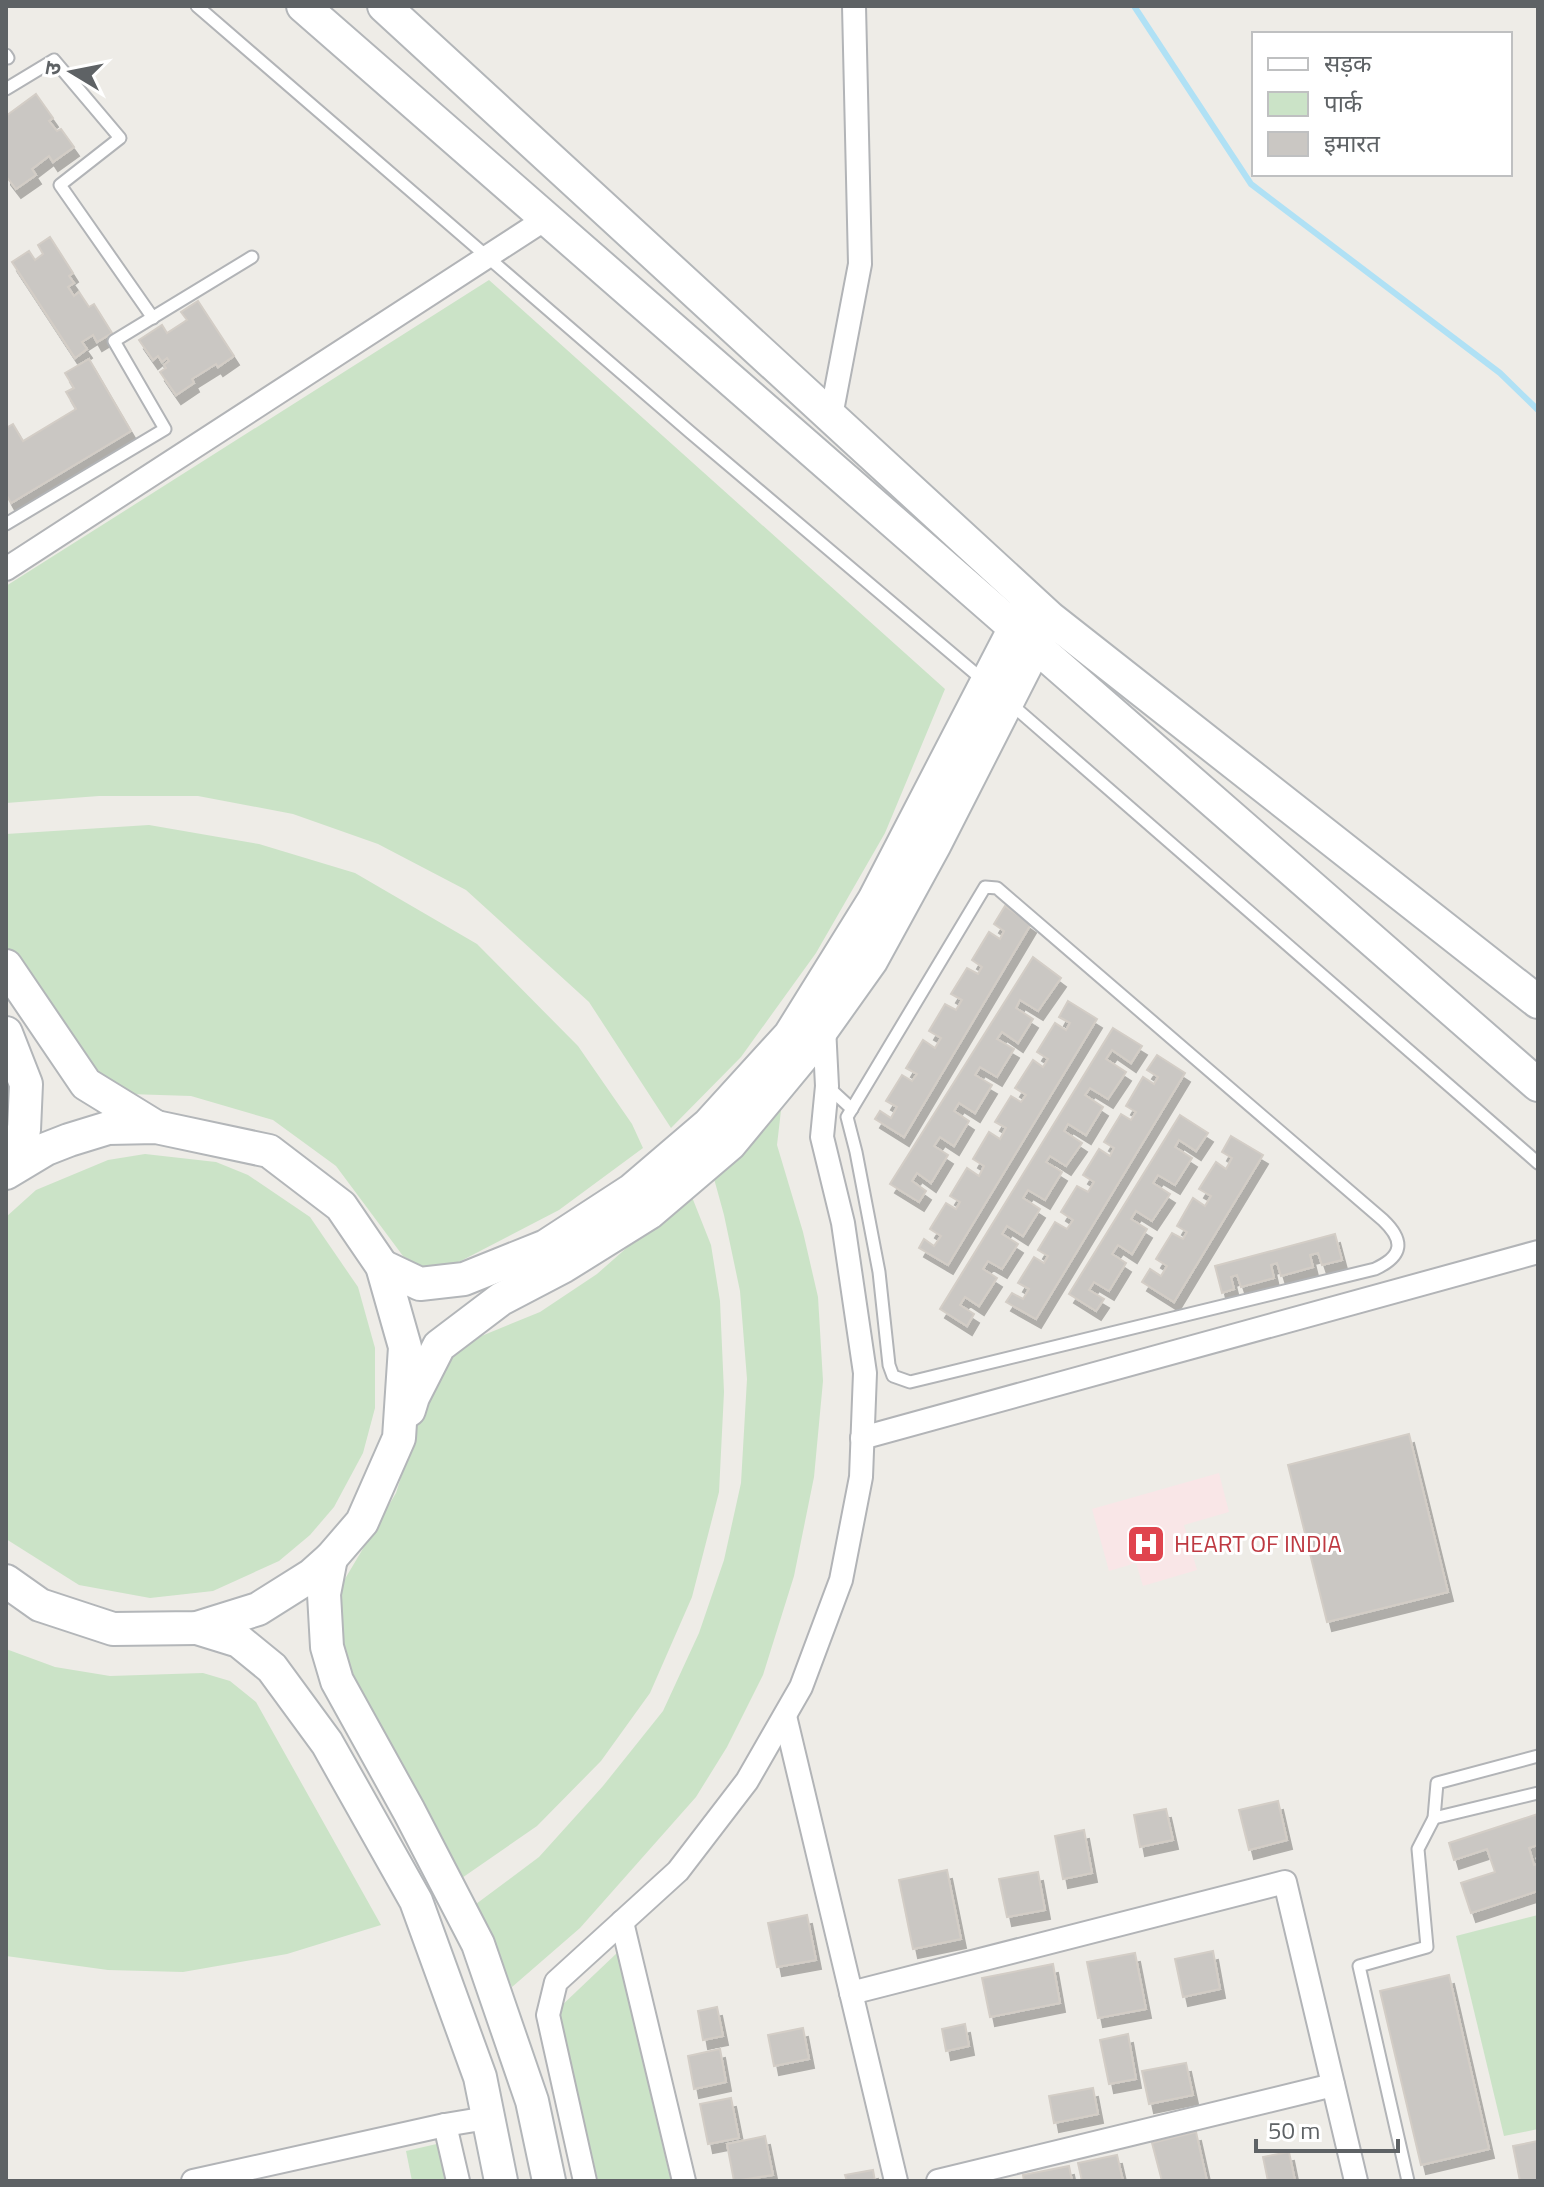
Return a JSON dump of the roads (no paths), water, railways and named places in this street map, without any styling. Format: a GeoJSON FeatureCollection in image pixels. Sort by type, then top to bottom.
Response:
{"type":"FeatureCollection","features":[{"type":"Feature","properties":{"kind":"street"},"geometry":{"type":"LineString","coordinates":[[303,6],[1538,1085]]}},
{"type":"Feature","properties":{"kind":"street"},"geometry":{"type":"LineString","coordinates":[[384,6],[1040,608],[1538,1002]]}},
{"type":"Feature","properties":{"kind":"street"},"geometry":{"type":"LineString","coordinates":[[831,416],[860,264],[854,6]]}},
{"type":"Feature","properties":{"kind":"street"},"geometry":{"type":"LineString","coordinates":[[6,569],[547,218]]}},
{"type":"Feature","properties":{"kind":"street"},"geometry":{"type":"LineString","coordinates":[[382,1266],[420,1284],[464,1279],[546,1246],[632,1190],[708,1125],[790,1035],[997,692],[1040,608]]}},
{"type":"Feature","properties":{"kind":"street"},"geometry":{"type":"LineString","coordinates":[[6,1581],[40,1605],[113,1629],[197,1628],[258,1609],[312,1575],[331,1558],[362,1522],[399,1438],[413,1397],[439,1346],[501,1299],[564,1266],[649,1213],[730,1144],[807,1051],[871,961],[935,844],[997,692]]}},
{"type":"Feature","properties":{"kind":"street"},"geometry":{"type":"LineString","coordinates":[[6,966],[86,1084],[156,1127]]}},
{"type":"Feature","properties":{"kind":"street"},"geometry":{"type":"LineString","coordinates":[[585,2181],[548,2015],[556,1982],[678,1871],[747,1781],[801,1687],[841,1580],[861,1477],[865,1373],[843,1223],[822,1137],[827,1086],[824,1027]]}},
{"type":"Feature","properties":{"kind":"street"},"geometry":{"type":"LineString","coordinates":[[6,1033],[26,1084],[24,1130],[6,1161]]}},
{"type":"Feature","properties":{"kind":"street"},"geometry":{"type":"LineString","coordinates":[[6,1173],[46,1149],[108,1128],[156,1127],[269,1151],[341,1206],[382,1266],[405,1347],[399,1438]]}},
{"type":"Feature","properties":{"kind":"street"},"geometry":{"type":"LineString","coordinates":[[862,1438],[1538,1252]]}},
{"type":"Feature","properties":{"kind":"street"},"geometry":{"type":"LineString","coordinates":[[331,1558],[324,1594],[327,1647],[337,1681],[478,1944],[532,2101],[549,2181]]}},
{"type":"Feature","properties":{"kind":"street"},"geometry":{"type":"LineString","coordinates":[[197,1628],[239,1641],[272,1668],[327,1743],[416,1901],[480,2077],[501,2181]]}},
{"type":"Feature","properties":{"kind":"street"},"geometry":{"type":"LineString","coordinates":[[785,1716],[896,2181]]}},
{"type":"Feature","properties":{"kind":"street"},"geometry":{"type":"LineString","coordinates":[[851,1993],[1285,1882],[1356,2181]]}},
{"type":"Feature","properties":{"kind":"street"},"geometry":{"type":"LineString","coordinates":[[622,1922],[684,2181]]}},
{"type":"Feature","properties":{"kind":"street"},"geometry":{"type":"LineString","coordinates":[[522,2074],[558,2062]]}},
{"type":"Feature","properties":{"kind":"street"},"geometry":{"type":"LineString","coordinates":[[938,2181],[1333,2085]]}},
{"type":"Feature","properties":{"kind":"street"},"geometry":{"type":"LineString","coordinates":[[193,2181],[487,2118]]}},
{"type":"Feature","properties":{"kind":"street"},"geometry":{"type":"LineString","coordinates":[[445,2125],[458,2181]]}},
{"type":"Feature","properties":{"kind":"lane"},"geometry":{"type":"LineString","coordinates":[[197,6],[690,432],[997,692],[1538,1163]]}},
{"type":"Feature","properties":{"kind":"lane"},"geometry":{"type":"LineString","coordinates":[[6,89],[54,60],[120,138],[60,185],[153,318]]}},
{"type":"Feature","properties":{"kind":"lane"},"geometry":{"type":"LineString","coordinates":[[6,524],[165,429],[114,341],[252,257]]}},
{"type":"Feature","properties":{"kind":"lane"},"geometry":{"type":"LineString","coordinates":[[985,887],[997,888],[1383,1220],[1396,1232],[1399,1241],[1397,1253],[1390,1262],[1375,1269],[910,1382],[902,1380],[893,1376],[889,1365],[879,1272],[856,1152],[848,1126],[847,1117],[852,1109],[985,887]]}},
{"type":"Feature","properties":{"kind":"lane"},"geometry":{"type":"LineString","coordinates":[[827,1086],[852,1109]]}},
{"type":"Feature","properties":{"kind":"lane"},"geometry":{"type":"LineString","coordinates":[[1408,2181],[1359,1966],[1427,1947],[1418,1849],[1434,1818],[1437,1783],[1538,1756]]}},
{"type":"Feature","properties":{"kind":"lane"},"geometry":{"type":"LineString","coordinates":[[1434,1818],[1538,1793]]}},
{"type":"Feature","properties":{"kind":"waterway"},"geometry":{"type":"LineString","coordinates":[[1134,6],[1251,184],[1500,373],[1538,410]]}},
{"type":"Feature","properties":{"kind":"place","name":"HEART OF INDIA"},"geometry":{"type":"Point","coordinates":[1146,1544]}}]}
